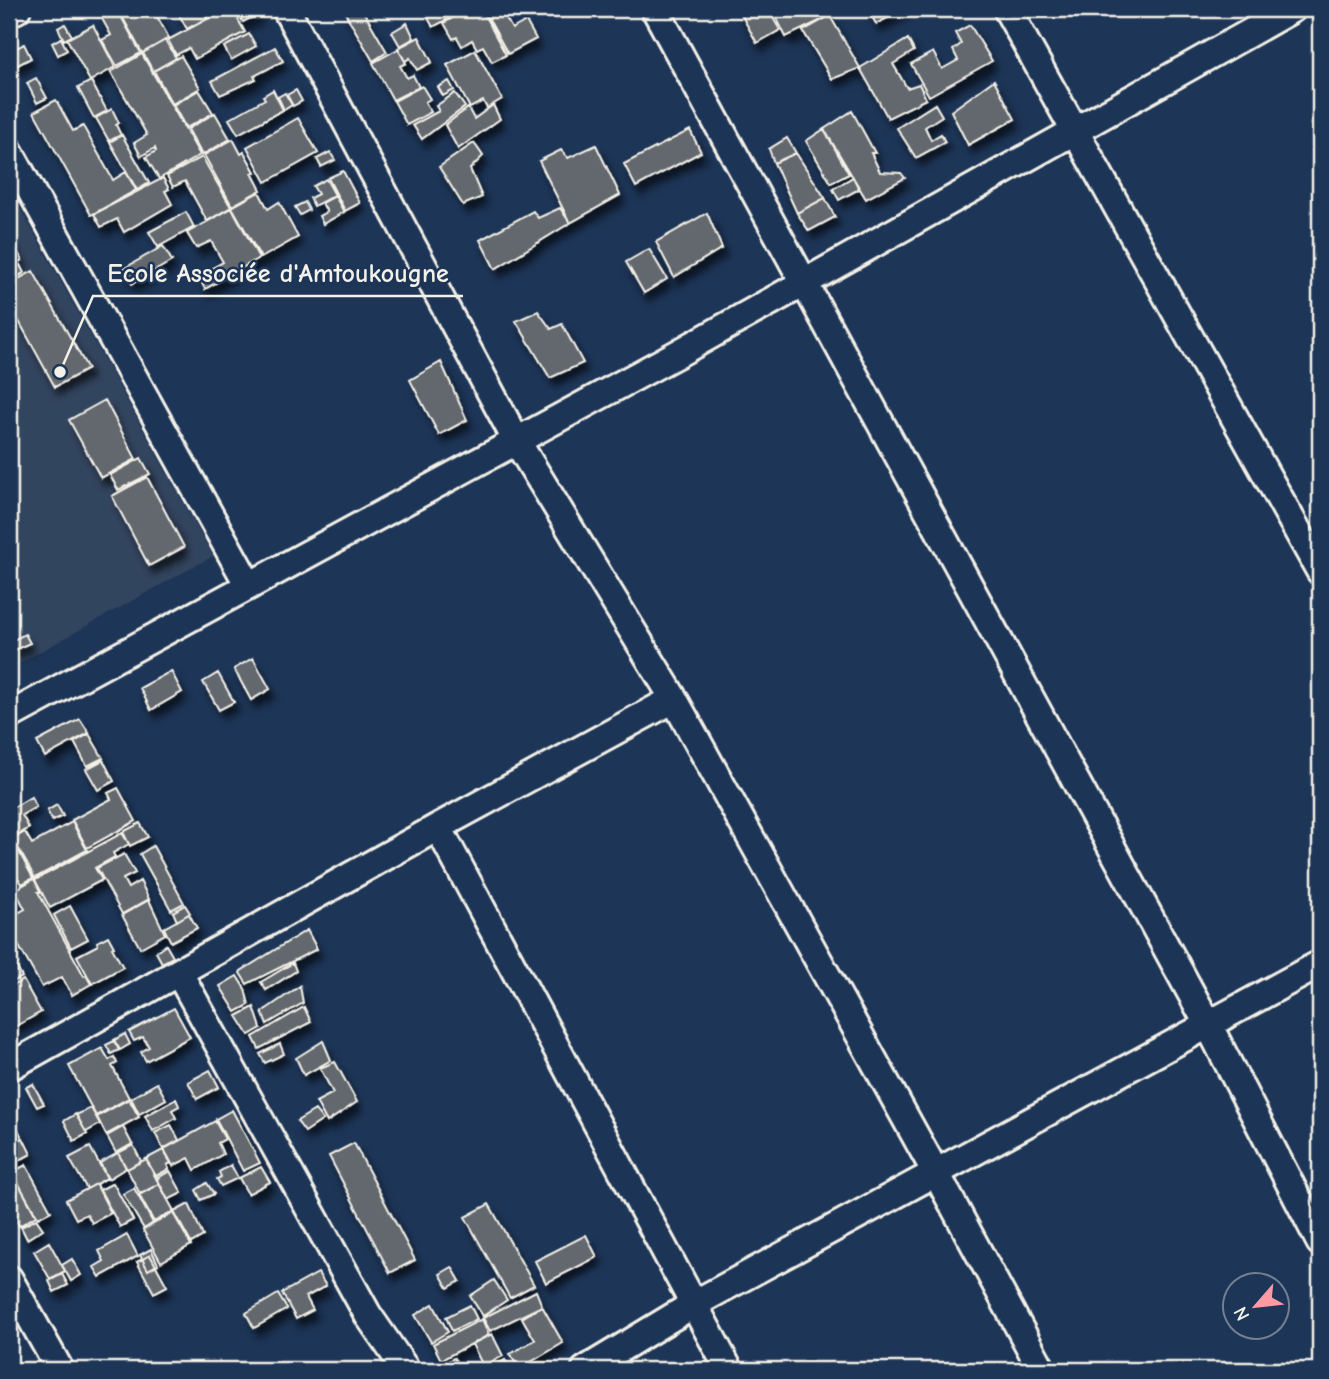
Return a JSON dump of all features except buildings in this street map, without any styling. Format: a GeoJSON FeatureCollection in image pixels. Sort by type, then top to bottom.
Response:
{"type":"FeatureCollection","features":[{"type":"Feature","properties":{"kind":"street"},"geometry":{"type":"LineString","coordinates":[[9,13],[17,9]]}},
{"type":"Feature","properties":{"kind":"street"},"geometry":{"type":"LineString","coordinates":[[286,9],[516,440],[674,699],[1042,1370]]}},
{"type":"Feature","properties":{"kind":"street"},"geometry":{"type":"LineString","coordinates":[[655,9],[1209,1026],[1320,1242]]}},
{"type":"Feature","properties":{"kind":"street"},"geometry":{"type":"LineString","coordinates":[[1007,9],[1320,571]]}},
{"type":"Feature","properties":{"kind":"street"},"geometry":{"type":"LineString","coordinates":[[9,716],[806,283],[1292,9]]}},
{"type":"Feature","properties":{"kind":"street"},"geometry":{"type":"LineString","coordinates":[[9,151],[249,586]]}},
{"type":"Feature","properties":{"kind":"street"},"geometry":{"type":"LineString","coordinates":[[9,1067],[438,827],[674,699]]}},
{"type":"Feature","properties":{"kind":"street"},"geometry":{"type":"LineString","coordinates":[[438,827],[729,1370]]}},
{"type":"Feature","properties":{"kind":"street"},"geometry":{"type":"LineString","coordinates":[[585,1370],[694,1304],[1320,964]]}},
{"type":"Feature","properties":{"kind":"street"},"geometry":{"type":"LineString","coordinates":[[179,973],[368,1315],[407,1370]]}},
{"type":"Feature","properties":{"kind":"street"},"geometry":{"type":"LineString","coordinates":[[9,1279],[60,1370]]}},
{"type":"Feature","properties":{"kind":"shaded area"},"geometry":{"type":"Polygon","coordinates":[[[9,188],[213,556],[9,669],[9,188]]]}},
{"type":"Feature","properties":{"kind":"place","name":"Ecole Associée d'Amtoukougne"},"geometry":{"type":"Point","coordinates":[60,372]}}]}
